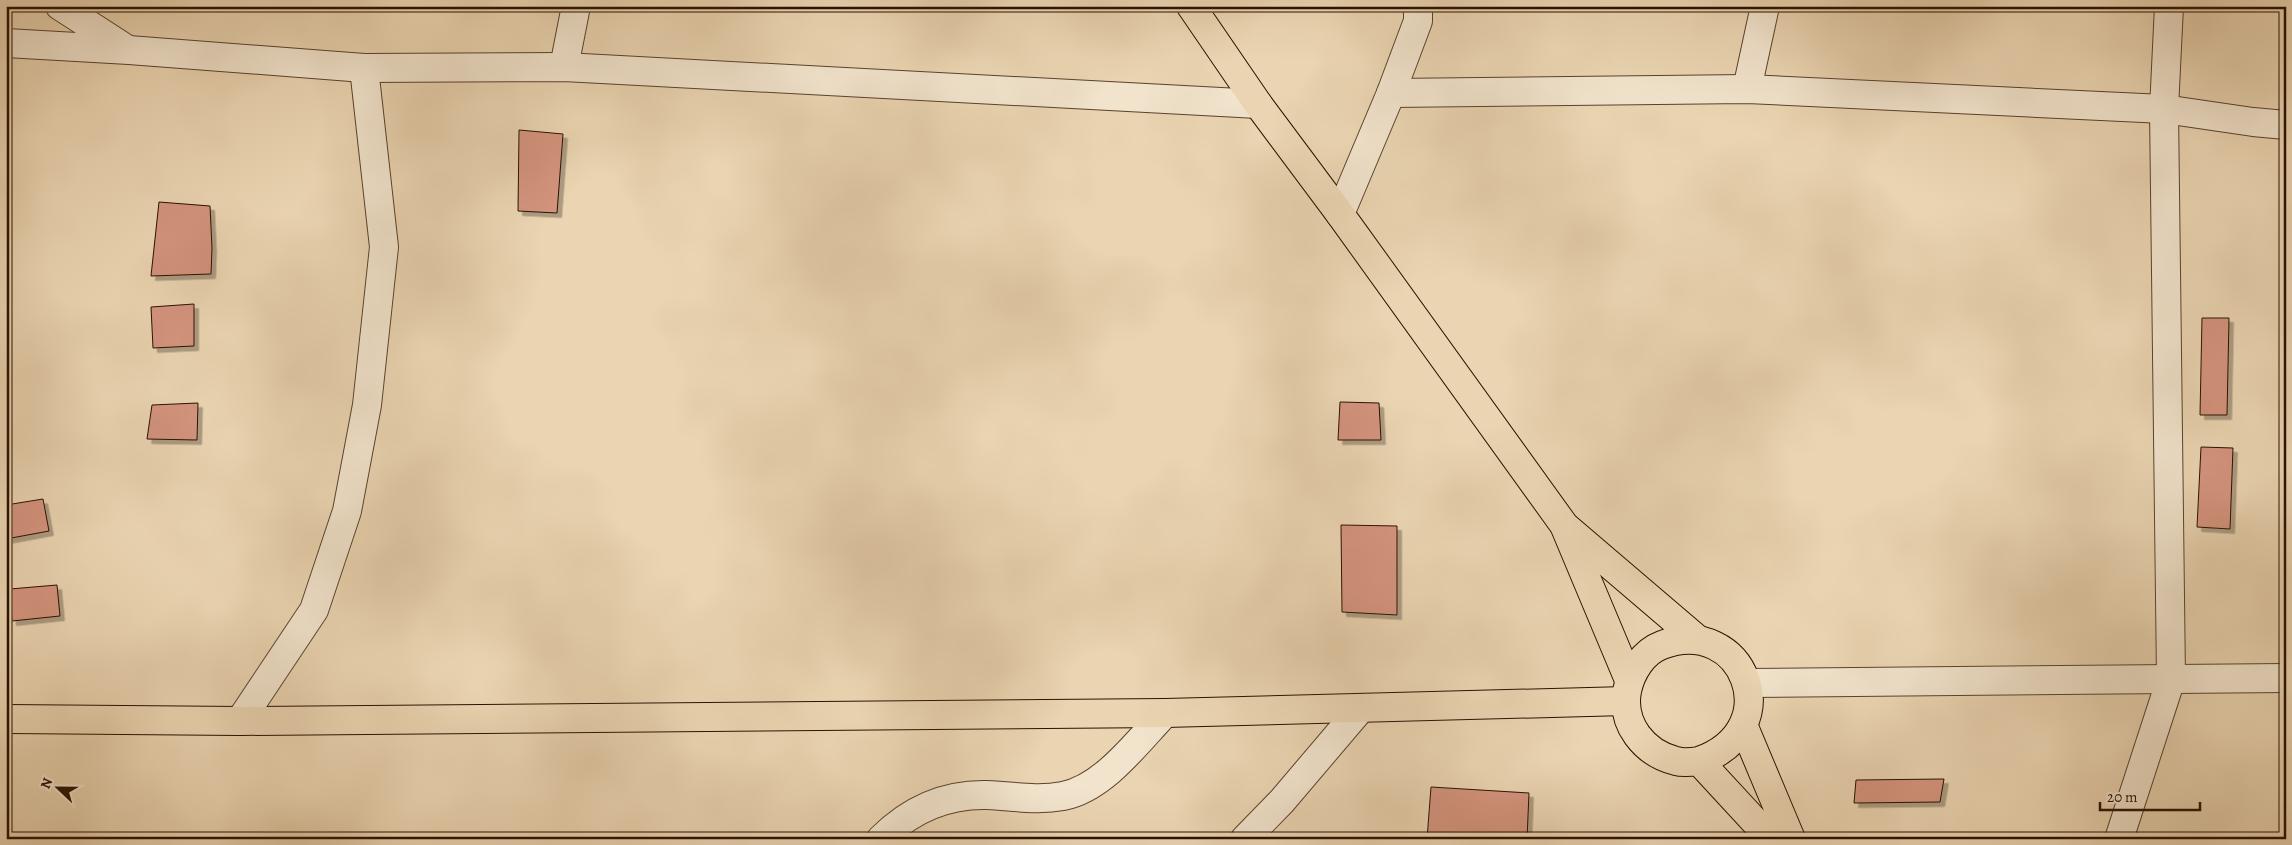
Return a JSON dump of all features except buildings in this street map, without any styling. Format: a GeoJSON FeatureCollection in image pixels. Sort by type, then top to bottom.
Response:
{"type":"FeatureCollection","features":[{"type":"Feature","properties":{"kind":"main road"},"geometry":{"type":"LineString","coordinates":[[1190,6],[1258,104],[1340,214],[1564,525],[1697,639],[1719,647],[1736,662],[1747,683],[1749,705],[1744,726],[1732,743],[1718,755],[1699,762],[1678,762],[1658,755],[1641,742],[1630,723],[1627,691],[1564,525]]}},
{"type":"Feature","properties":{"kind":"main road"},"geometry":{"type":"LineString","coordinates":[[1627,691],[1640,662],[1656,647],[1675,640],[1697,639]]}},
{"type":"Feature","properties":{"kind":"main road"},"geometry":{"type":"LineString","coordinates":[[6,719],[240,721],[1164,713],[1361,708],[1627,691]]}},
{"type":"Feature","properties":{"kind":"main road"},"geometry":{"type":"LineString","coordinates":[[1744,726],[1791,839]]}},
{"type":"Feature","properties":{"kind":"main road"},"geometry":{"type":"LineString","coordinates":[[1699,762],[1771,839]]}},
{"type":"Feature","properties":{"kind":"street"},"geometry":{"type":"LineString","coordinates":[[60,6],[128,50]]}},
{"type":"Feature","properties":{"kind":"street"},"geometry":{"type":"LineString","coordinates":[[564,67],[576,6]]}},
{"type":"Feature","properties":{"kind":"street"},"geometry":{"type":"LineString","coordinates":[[1340,214],[1391,93],[1418,21],[1418,6]]}},
{"type":"Feature","properties":{"kind":"street"},"geometry":{"type":"LineString","coordinates":[[1747,89],[1765,6]]}},
{"type":"Feature","properties":{"kind":"street"},"geometry":{"type":"LineString","coordinates":[[2119,839],[2171,679],[2164,109],[2169,6]]}},
{"type":"Feature","properties":{"kind":"street"},"geometry":{"type":"LineString","coordinates":[[6,43],[128,50],[364,68],[564,67],[1258,104]]}},
{"type":"Feature","properties":{"kind":"street"},"geometry":{"type":"LineString","coordinates":[[240,721],[314,610],[347,510],[367,405],[384,247],[364,68]]}},
{"type":"Feature","properties":{"kind":"street"},"geometry":{"type":"LineString","coordinates":[[1391,93],[1747,89],[2164,109],[2286,125]]}},
{"type":"Feature","properties":{"kind":"street"},"geometry":{"type":"LineString","coordinates":[[1747,683],[2286,678]]}},
{"type":"Feature","properties":{"kind":"street"},"geometry":{"type":"LineString","coordinates":[[1245,839],[1282,801],[1361,708]]}},
{"type":"Feature","properties":{"kind":"street"},"geometry":{"type":"LineString","coordinates":[[881,839],[912,814],[936,801],[960,796],[988,795],[1022,799],[1064,796],[1102,778],[1164,713]]}}]}
